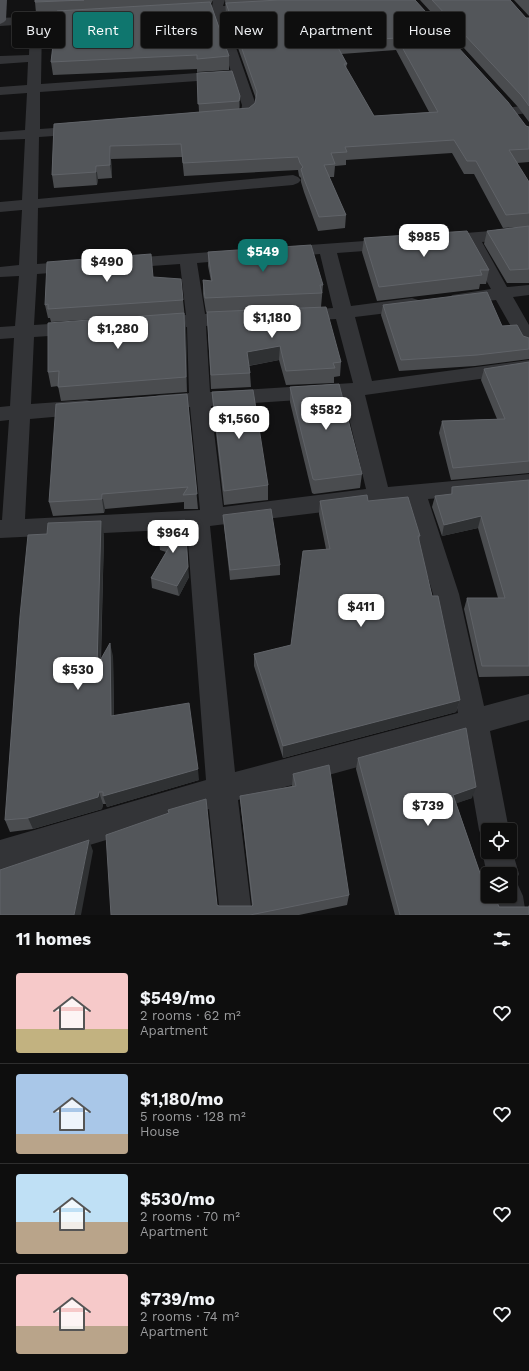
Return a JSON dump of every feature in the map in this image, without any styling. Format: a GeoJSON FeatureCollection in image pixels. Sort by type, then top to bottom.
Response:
{"type":"FeatureCollection","features":[{"type":"Feature","properties":{"kind":"main road"},"geometry":{"type":"LineString","coordinates":[[0,21],[1,0]]}},
{"type":"Feature","properties":{"kind":"street"},"geometry":{"type":"LineString","coordinates":[[215,119],[239,118],[247,114],[249,105],[218,5]]}},
{"type":"Feature","properties":{"kind":"street"},"geometry":{"type":"LineString","coordinates":[[176,12],[218,5],[270,7]]}},
{"type":"Feature","properties":{"kind":"street"},"geometry":{"type":"LineString","coordinates":[[0,21],[12,21]]}},
{"type":"Feature","properties":{"kind":"street"},"geometry":{"type":"LineString","coordinates":[[35,48],[28,270],[20,412],[7,529],[205,517],[414,492],[529,482]]}},
{"type":"Feature","properties":{"kind":"street"},"geometry":{"type":"LineString","coordinates":[[0,60],[34,58]]}},
{"type":"Feature","properties":{"kind":"street"},"geometry":{"type":"LineString","coordinates":[[0,91],[239,74]]}},
{"type":"Feature","properties":{"kind":"street"},"geometry":{"type":"LineString","coordinates":[[501,100],[512,111],[520,123]]}},
{"type":"Feature","properties":{"kind":"street"},"geometry":{"type":"LineString","coordinates":[[512,111],[529,109]]}},
{"type":"Feature","properties":{"kind":"street"},"geometry":{"type":"LineString","coordinates":[[0,136],[96,129]]}},
{"type":"Feature","properties":{"kind":"street"},"geometry":{"type":"LineString","coordinates":[[0,207],[293,180]]}},
{"type":"Feature","properties":{"kind":"street"},"geometry":{"type":"LineString","coordinates":[[0,272],[529,233]]}},
{"type":"Feature","properties":{"kind":"street"},"geometry":{"type":"LineString","coordinates":[[471,238],[529,342]]}},
{"type":"Feature","properties":{"kind":"street"},"geometry":{"type":"LineString","coordinates":[[327,249],[344,313],[379,497]]}},
{"type":"Feature","properties":{"kind":"street"},"geometry":{"type":"LineString","coordinates":[[188,258],[196,320],[205,517],[222,790],[236,915]]}},
{"type":"Feature","properties":{"kind":"street"},"geometry":{"type":"LineString","coordinates":[[281,316],[344,313],[529,290]]}},
{"type":"Feature","properties":{"kind":"street"},"geometry":{"type":"LineString","coordinates":[[140,324],[250,317]]}},
{"type":"Feature","properties":{"kind":"street"},"geometry":{"type":"LineString","coordinates":[[0,333],[92,327]]}},
{"type":"Feature","properties":{"kind":"street"},"geometry":{"type":"LineString","coordinates":[[137,403],[358,389],[529,366]]}},
{"type":"Feature","properties":{"kind":"street"},"geometry":{"type":"LineString","coordinates":[[0,414],[106,406]]}},
{"type":"Feature","properties":{"kind":"street"},"geometry":{"type":"LineString","coordinates":[[414,492],[446,594],[474,723],[493,823]]}},
{"type":"Feature","properties":{"kind":"street"},"geometry":{"type":"LineString","coordinates":[[0,856],[222,790],[529,708]]}},
{"type":"Feature","properties":{"kind":"street"},"geometry":{"type":"LineString","coordinates":[[508,903],[510,915]]}},
{"type":"Feature","properties":{"kind":"building"},"geometry":{"type":"Polygon","coordinates":[[[35,0],[84,0],[35,2],[35,0]]]}},
{"type":"Feature","properties":{"kind":"building"},"geometry":{"type":"Polygon","coordinates":[[[279,0],[415,0],[426,12],[394,12],[394,38],[386,39],[386,12],[285,12],[285,48],[338,48],[347,64],[344,64],[374,116],[438,112],[403,48],[459,48],[508,102],[526,126],[529,127],[529,149],[509,150],[529,182],[529,213],[506,215],[476,161],[467,161],[454,140],[345,147],[347,152],[331,153],[335,164],[324,165],[346,215],[319,217],[304,179],[301,169],[303,167],[298,157],[183,163],[181,144],[110,146],[110,165],[96,166],[96,172],[52,175],[54,124],[249,108],[255,103],[257,92],[242,48],[277,48],[277,12],[229,12],[226,3],[279,0]]]}},
{"type":"Feature","properties":{"kind":"building"},"geometry":{"type":"Polygon","coordinates":[[[432,0],[510,0],[526,18],[529,18],[529,106],[521,95],[465,35],[465,12],[443,12],[432,0]]]}},
{"type":"Feature","properties":{"kind":"building"},"geometry":{"type":"Polygon","coordinates":[[[210,2],[220,30],[220,48],[226,48],[229,56],[197,59],[197,55],[51,62],[53,48],[65,48],[65,12],[57,11],[210,2]]]}},
{"type":"Feature","properties":{"kind":"building"},"geometry":{"type":"Polygon","coordinates":[[[232,71],[240,96],[239,101],[198,104],[197,73],[232,71]]]}},
{"type":"Feature","properties":{"kind":"building"},"geometry":{"type":"Polygon","coordinates":[[[529,226],[529,269],[510,270],[487,231],[529,226]]]}},
{"type":"Feature","properties":{"kind":"building"},"geometry":{"type":"Polygon","coordinates":[[[467,231],[489,270],[480,270],[482,275],[379,287],[364,238],[467,231]]]}},
{"type":"Feature","properties":{"kind":"building"},"geometry":{"type":"Polygon","coordinates":[[[311,245],[323,285],[320,285],[322,293],[205,298],[203,280],[212,281],[208,252],[311,245]]]}},
{"type":"Feature","properties":{"kind":"building"},"geometry":{"type":"Polygon","coordinates":[[[151,254],[153,277],[181,279],[183,300],[48,309],[48,304],[45,305],[47,262],[151,254]]]}},
{"type":"Feature","properties":{"kind":"building"},"geometry":{"type":"Polygon","coordinates":[[[487,292],[502,326],[517,325],[523,336],[529,338],[529,349],[477,355],[401,360],[383,305],[487,292]]]}},
{"type":"Feature","properties":{"kind":"building"},"geometry":{"type":"Polygon","coordinates":[[[326,307],[341,362],[333,363],[335,368],[286,371],[280,346],[247,352],[250,373],[211,375],[207,312],[326,307]]]}},
{"type":"Feature","properties":{"kind":"building"},"geometry":{"type":"Polygon","coordinates":[[[184,313],[186,377],[58,387],[59,371],[48,372],[48,323],[184,313]]]}},
{"type":"Feature","properties":{"kind":"building"},"geometry":{"type":"Polygon","coordinates":[[[529,362],[529,461],[453,468],[442,421],[505,419],[484,369],[529,362]]]}},
{"type":"Feature","properties":{"kind":"building"},"geometry":{"type":"Polygon","coordinates":[[[339,384],[362,474],[315,480],[313,479],[290,387],[339,384]]]}},
{"type":"Feature","properties":{"kind":"building"},"geometry":{"type":"Polygon","coordinates":[[[253,390],[268,485],[224,491],[212,392],[253,390]]]}},
{"type":"Feature","properties":{"kind":"building"},"geometry":{"type":"Polygon","coordinates":[[[187,394],[197,494],[183,495],[188,487],[102,494],[102,499],[49,502],[56,404],[187,394]]]}},
{"type":"Feature","properties":{"kind":"building"},"geometry":{"type":"Polygon","coordinates":[[[529,480],[529,666],[482,666],[467,598],[505,598],[481,516],[444,525],[435,496],[452,494],[452,487],[529,480]]]}},
{"type":"Feature","properties":{"kind":"building"},"geometry":{"type":"Polygon","coordinates":[[[367,495],[368,501],[408,497],[420,536],[418,536],[432,596],[438,596],[460,700],[283,746],[254,654],[291,645],[303,551],[330,549],[320,501],[367,495]]]}},
{"type":"Feature","properties":{"kind":"building"},"geometry":{"type":"Polygon","coordinates":[[[271,509],[280,565],[230,570],[223,515],[271,509]]]}},
{"type":"Feature","properties":{"kind":"building"},"geometry":{"type":"Polygon","coordinates":[[[185,520],[188,567],[177,586],[151,578],[171,544],[159,540],[170,521],[185,520]]]}},
{"type":"Feature","properties":{"kind":"building"},"geometry":{"type":"Polygon","coordinates":[[[101,521],[97,666],[110,643],[111,716],[189,703],[198,769],[103,796],[103,792],[99,792],[98,797],[28,818],[5,820],[20,616],[28,535],[47,534],[48,523],[101,521]]]}},
{"type":"Feature","properties":{"kind":"building"},"geometry":{"type":"Polygon","coordinates":[[[466,728],[476,787],[453,795],[481,876],[481,903],[497,903],[499,907],[529,907],[529,915],[400,915],[358,758],[466,728]]]}},
{"type":"Feature","properties":{"kind":"building"},"geometry":{"type":"Polygon","coordinates":[[[329,765],[349,895],[250,915],[111,915],[106,835],[169,813],[168,810],[206,799],[217,905],[252,906],[240,796],[296,786],[293,774],[329,765]]]}},
{"type":"Feature","properties":{"kind":"building"},"geometry":{"type":"Polygon","coordinates":[[[89,840],[74,915],[0,915],[0,870],[89,840]]]}}]}
